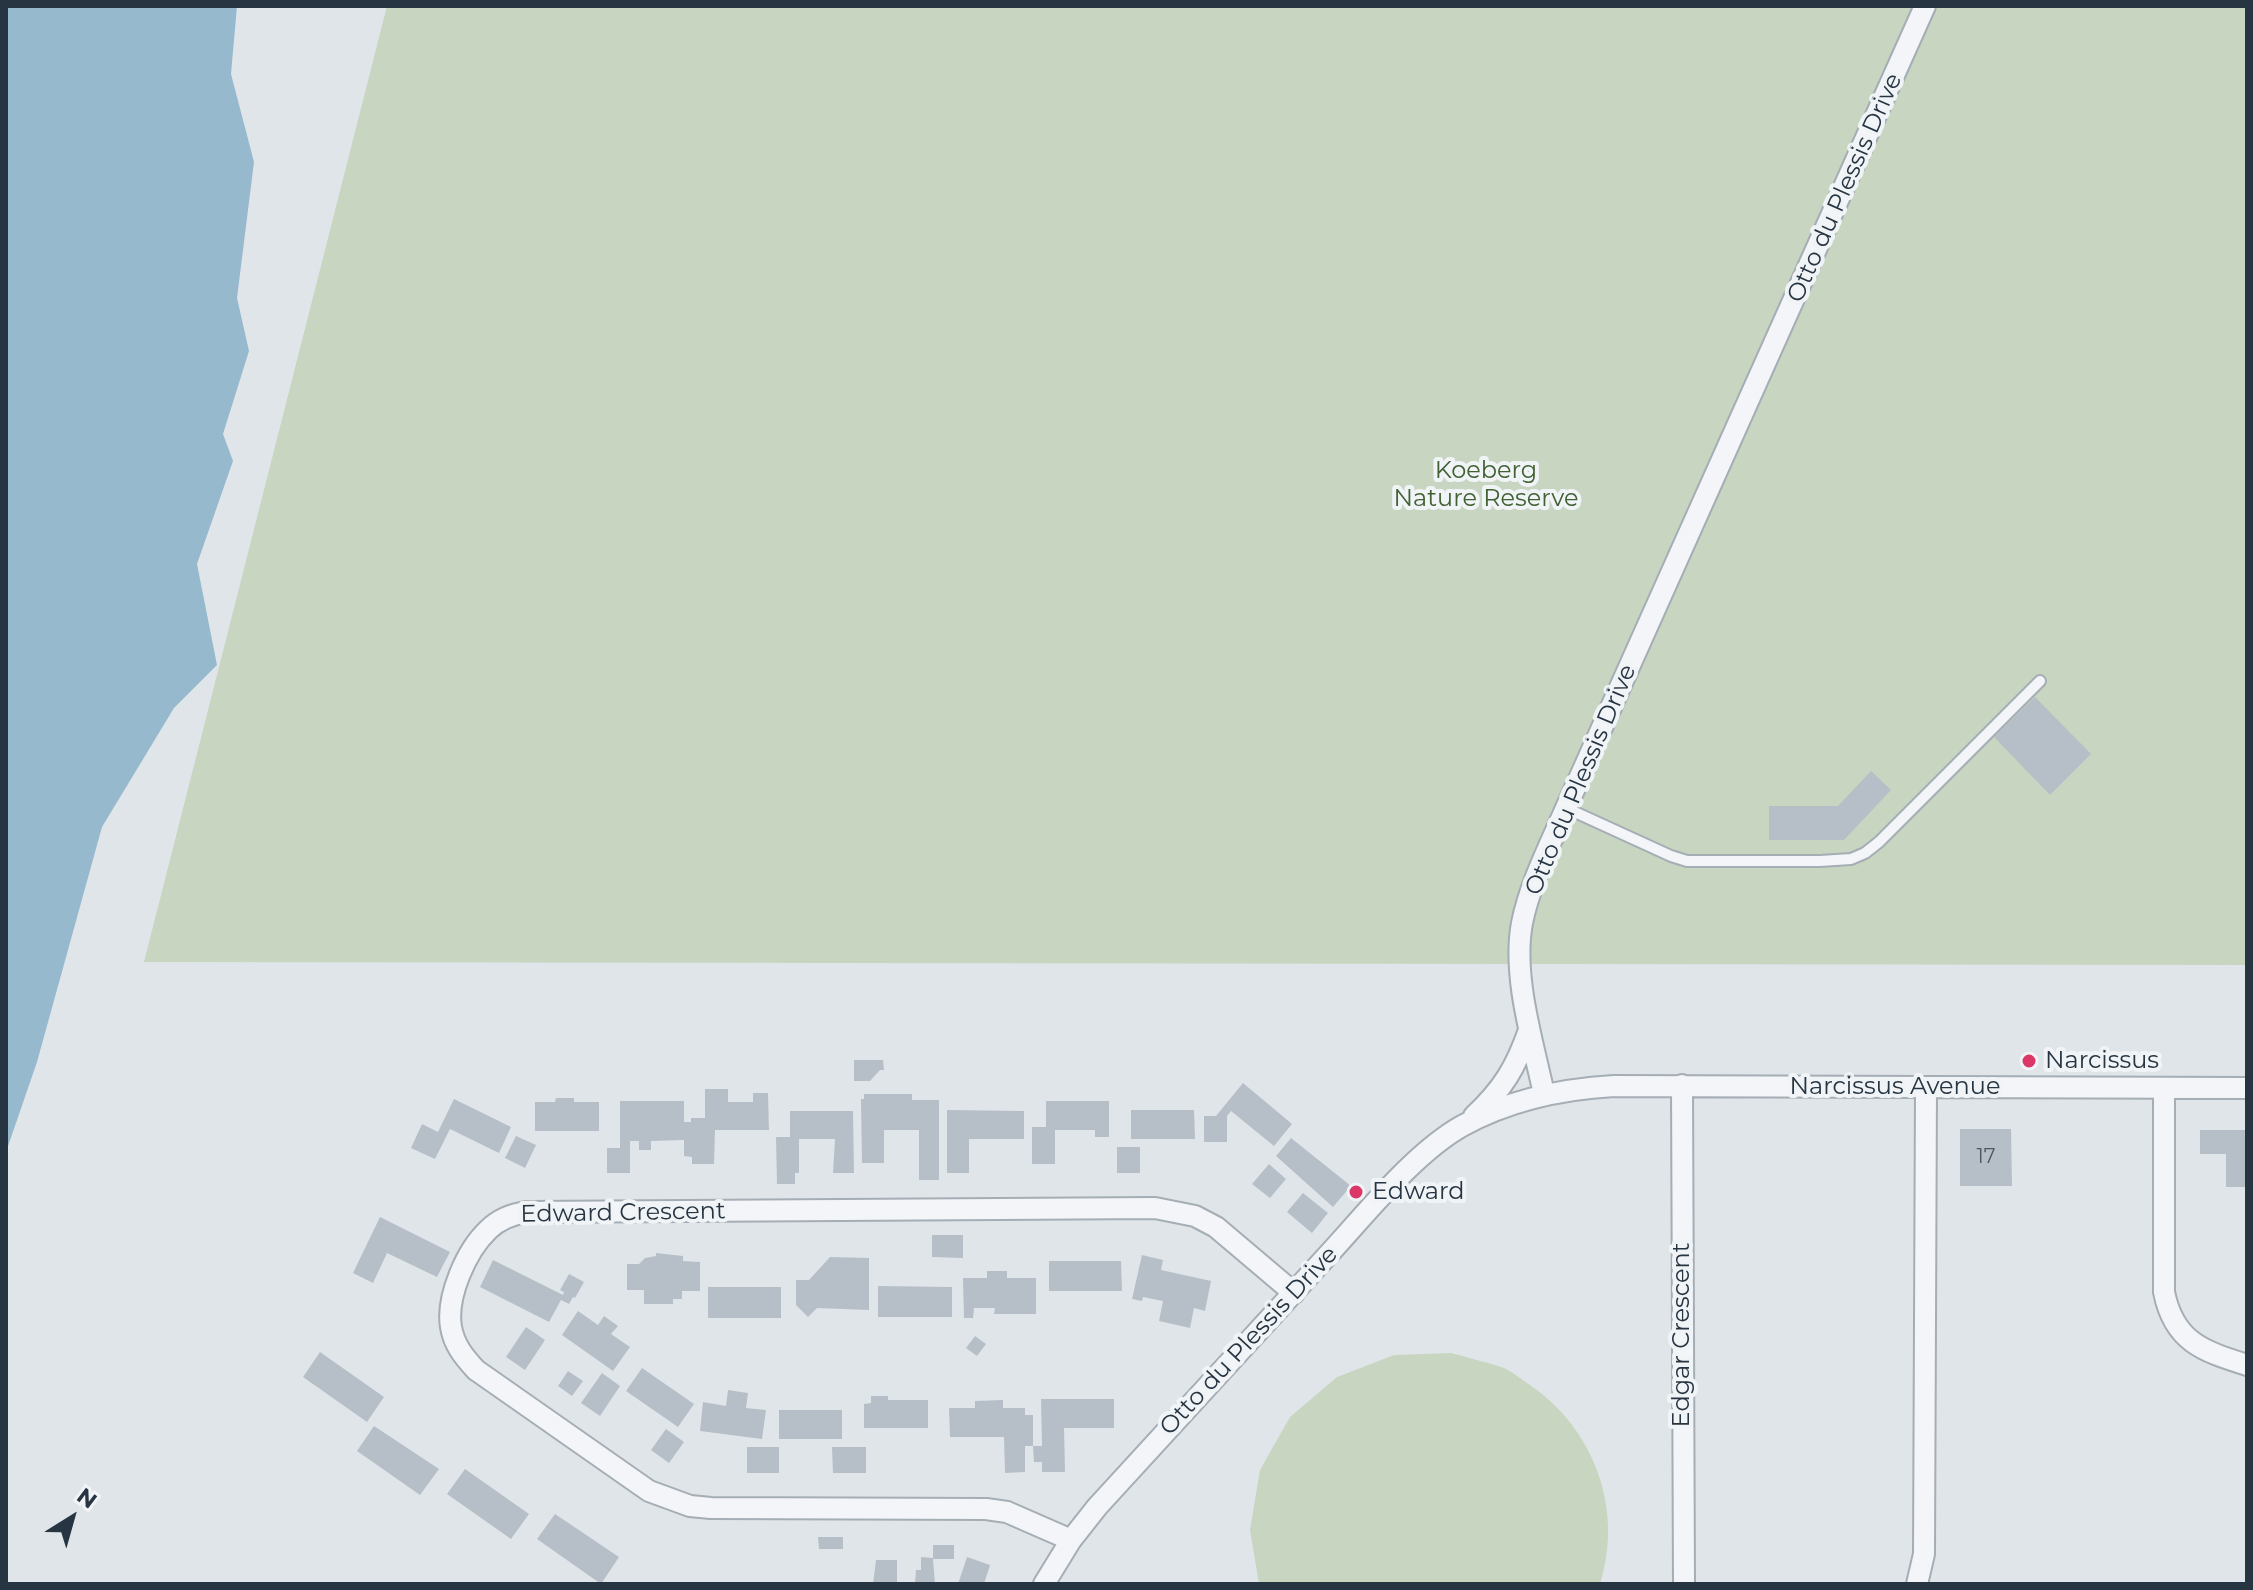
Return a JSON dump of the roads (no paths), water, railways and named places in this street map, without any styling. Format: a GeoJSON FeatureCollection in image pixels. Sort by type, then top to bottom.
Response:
{"type":"FeatureCollection","features":[{"type":"Feature","properties":{"kind":"street","name":"Otto du Plessis Drive"},"geometry":{"type":"LineString","coordinates":[[1044,1584],[1071,1540],[1097,1507],[1403,1176],[1439,1142],[1462,1126],[1503,1107],[1544,1094],[1522,986],[1522,926],[1538,872],[1925,6]]}},
{"type":"Feature","properties":{"kind":"street"},"geometry":{"type":"LineString","coordinates":[[1462,1126],[1493,1097],[1512,1072],[1529,1027]]}},
{"type":"Feature","properties":{"kind":"street","name":"Narcissus Avenue"},"geometry":{"type":"LineString","coordinates":[[1544,1094],[1605,1086],[1682,1085],[2247,1088]]}},
{"type":"Feature","properties":{"kind":"street","name":"Edgar Crescent"},"geometry":{"type":"LineString","coordinates":[[1682,1085],[1684,1584]]}},
{"type":"Feature","properties":{"kind":"street"},"geometry":{"type":"LineString","coordinates":[[1917,1584],[1924,1554],[1926,1088]]}},
{"type":"Feature","properties":{"kind":"street"},"geometry":{"type":"LineString","coordinates":[[2164,1089],[2164,1292],[2168,1310],[2177,1328],[2208,1353],[2247,1365]]}},
{"type":"Feature","properties":{"kind":"street","name":"Edward Crescent"},"geometry":{"type":"LineString","coordinates":[[1071,1540],[1016,1515],[986,1509],[711,1508],[690,1506],[649,1491],[476,1370],[454,1340],[450,1309],[453,1295],[469,1258],[487,1230],[514,1214],[527,1212],[1155,1208],[1195,1216],[1216,1227],[1294,1293]]}},
{"type":"Feature","properties":{"kind":"lane"},"geometry":{"type":"LineString","coordinates":[[1566,808],[1687,861],[1851,859],[1879,842],[2040,681]]}},
{"type":"Feature","properties":{"kind":"water"},"geometry":{"type":"Polygon","coordinates":[[[6,6],[237,6],[231,74],[254,162],[237,298],[249,351],[223,434],[233,461],[197,564],[217,665],[174,708],[102,827],[37,1062],[6,1152],[6,6]]]}},
{"type":"Feature","properties":{"kind":"place","name":"Narcissus"},"geometry":{"type":"Point","coordinates":[2029,1061]}},
{"type":"Feature","properties":{"kind":"place","name":"Edward"},"geometry":{"type":"Point","coordinates":[1356,1192]}},
{"type":"Feature","properties":{"kind":"park label","name":"Koeberg Nature Reserve"},"geometry":{"type":"Point","coordinates":[1486,485]}}]}
